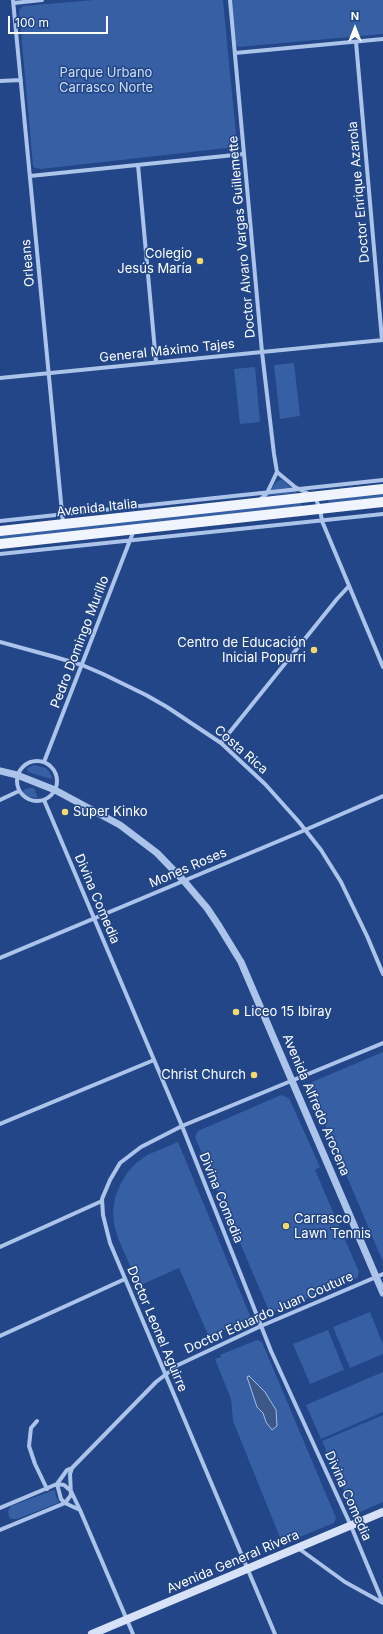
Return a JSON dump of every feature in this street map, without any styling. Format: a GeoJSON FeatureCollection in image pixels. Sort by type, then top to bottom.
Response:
{"type":"FeatureCollection","features":[{"type":"Feature","properties":{"kind":"main road","name":"Avenida Italia"},"geometry":{"type":"LineString","coordinates":[[0,531],[62,519],[197,505],[256,504],[383,489]]}},
{"type":"Feature","properties":{"kind":"main road","name":"Avenida Italia"},"geometry":{"type":"LineString","coordinates":[[0,544],[383,502]]}},
{"type":"Feature","properties":{"kind":"main road","name":"Avenida General Rivera"},"geometry":{"type":"LineString","coordinates":[[92,1634],[383,1512]]}},
{"type":"Feature","properties":{"kind":"street"},"geometry":{"type":"LineString","coordinates":[[13,1],[42,0]]}},
{"type":"Feature","properties":{"kind":"street","name":"Doctor Alvaro Vargas Guillemette"},"geometry":{"type":"LineString","coordinates":[[230,0],[262,352],[277,472]]}},
{"type":"Feature","properties":{"kind":"street","name":"Orleans"},"geometry":{"type":"LineString","coordinates":[[13,1],[62,519]]}},
{"type":"Feature","properties":{"kind":"street"},"geometry":{"type":"LineString","coordinates":[[235,52],[383,39]]}},
{"type":"Feature","properties":{"kind":"street","name":"Doctor Enrique Azarola"},"geometry":{"type":"LineString","coordinates":[[356,42],[383,340]]}},
{"type":"Feature","properties":{"kind":"street"},"geometry":{"type":"LineString","coordinates":[[0,81],[21,80]]}},
{"type":"Feature","properties":{"kind":"street"},"geometry":{"type":"LineString","coordinates":[[30,176],[244,154]]}},
{"type":"Feature","properties":{"kind":"street"},"geometry":{"type":"LineString","coordinates":[[138,165],[156,362]]}},
{"type":"Feature","properties":{"kind":"street","name":"General Máximo Tajes"},"geometry":{"type":"LineString","coordinates":[[0,378],[383,340]]}},
{"type":"Feature","properties":{"kind":"street"},"geometry":{"type":"LineString","coordinates":[[256,504],[267,493],[277,472],[299,489],[315,497],[320,509],[322,521],[383,667]]}},
{"type":"Feature","properties":{"kind":"street","name":"Avenida Italia"},"geometry":{"type":"LineString","coordinates":[[197,505],[267,493],[383,480]]}},
{"type":"Feature","properties":{"kind":"street"},"geometry":{"type":"LineString","coordinates":[[0,554],[383,514]]}},
{"type":"Feature","properties":{"kind":"street","name":"Avenida Italia"},"geometry":{"type":"LineString","coordinates":[[0,521],[62,519]]}},
{"type":"Feature","properties":{"kind":"street"},"geometry":{"type":"LineString","coordinates":[[191,524],[192,535]]}},
{"type":"Feature","properties":{"kind":"street","name":"Pedro Domingo Murillo"},"geometry":{"type":"LineString","coordinates":[[44,762],[134,530]]}},
{"type":"Feature","properties":{"kind":"street"},"geometry":{"type":"LineString","coordinates":[[221,743],[349,586]]}},
{"type":"Feature","properties":{"kind":"street","name":"Costa Rica"},"geometry":{"type":"LineString","coordinates":[[0,642],[27,648],[82,665],[146,695],[221,743],[265,784],[321,850],[341,882],[367,936],[383,974]]}},
{"type":"Feature","properties":{"kind":"street"},"geometry":{"type":"LineString","coordinates":[[33,761],[44,762],[52,767],[57,776],[55,790],[51,796],[44,800],[30,800],[19,791],[16,784],[17,776],[23,766],[27,763],[33,761]]}},
{"type":"Feature","properties":{"kind":"street","name":"Avenida Alfredo Arocena"},"geometry":{"type":"LineString","coordinates":[[0,771],[55,790],[120,825],[157,853],[184,881],[220,926],[237,955],[380,1275],[383,1293]]}},
{"type":"Feature","properties":{"kind":"street"},"geometry":{"type":"LineString","coordinates":[[0,800],[19,791]]}},
{"type":"Feature","properties":{"kind":"street","name":"Mones Roses"},"geometry":{"type":"LineString","coordinates":[[0,958],[383,796]]}},
{"type":"Feature","properties":{"kind":"street","name":"Divina Comedia"},"geometry":{"type":"LineString","coordinates":[[44,800],[182,1126],[271,1351],[351,1526],[383,1603]]}},
{"type":"Feature","properties":{"kind":"street","name":"Doctor Leonel Aguirre"},"geometry":{"type":"LineString","coordinates":[[275,1634],[110,1243],[105,1227],[102,1201],[110,1180],[120,1163],[141,1146],[182,1126],[383,1043]]}},
{"type":"Feature","properties":{"kind":"street"},"geometry":{"type":"LineString","coordinates":[[0,1124],[154,1060]]}},
{"type":"Feature","properties":{"kind":"street"},"geometry":{"type":"LineString","coordinates":[[0,1247],[102,1201]]}},
{"type":"Feature","properties":{"kind":"street","name":"Doctor Eduardo Juan Couture"},"geometry":{"type":"LineString","coordinates":[[57,1484],[67,1470],[72,1468],[166,1374],[178,1365],[262,1326],[380,1275]]}},
{"type":"Feature","properties":{"kind":"street"},"geometry":{"type":"LineString","coordinates":[[0,1336],[125,1279]]}},
{"type":"Feature","properties":{"kind":"street"},"geometry":{"type":"LineString","coordinates":[[37,1421],[31,1428],[29,1446],[35,1464],[47,1489]]}},
{"type":"Feature","properties":{"kind":"street"},"geometry":{"type":"LineString","coordinates":[[72,1468],[70,1481],[71,1491],[132,1634]]}},
{"type":"Feature","properties":{"kind":"street"},"geometry":{"type":"LineString","coordinates":[[0,1508],[57,1484],[64,1486],[71,1491]]}},
{"type":"Feature","properties":{"kind":"street"},"geometry":{"type":"LineString","coordinates":[[57,1484],[59,1496],[65,1503],[80,1510]]}},
{"type":"Feature","properties":{"kind":"street"},"geometry":{"type":"LineString","coordinates":[[0,1529],[65,1503],[69,1498],[71,1491]]}},
{"type":"Feature","properties":{"kind":"street"},"geometry":{"type":"LineString","coordinates":[[298,1548],[345,1582],[383,1603]]}},
{"type":"Feature","properties":{"kind":"green space","name":"Parque Urbano Carrasco Norte"},"geometry":{"type":"Polygon","coordinates":[[[94,0],[223,0],[236,147],[41,169],[33,166],[19,10],[23,6],[94,0]]]}},
{"type":"Feature","properties":{"kind":"green space"},"geometry":{"type":"Polygon","coordinates":[[[231,0],[383,0],[383,34],[239,47],[236,45],[231,0]]]}},
{"type":"Feature","properties":{"kind":"green space"},"geometry":{"type":"Polygon","coordinates":[[[294,363],[300,416],[280,419],[274,365],[294,363]]]}},
{"type":"Feature","properties":{"kind":"green space"},"geometry":{"type":"Polygon","coordinates":[[[255,367],[260,422],[240,424],[234,369],[255,367]]]}},
{"type":"Feature","properties":{"kind":"green space"},"geometry":{"type":"Polygon","coordinates":[[[282,480],[296,491],[296,493],[266,496],[277,481],[282,480]]]}},
{"type":"Feature","properties":{"kind":"green space"},"geometry":{"type":"Polygon","coordinates":[[[383,492],[383,498],[329,503],[328,501],[328,499],[383,492]]]}},
{"type":"Feature","properties":{"kind":"green space"},"geometry":{"type":"Polygon","coordinates":[[[301,502],[302,506],[0,540],[0,534],[301,502]]]}},
{"type":"Feature","properties":{"kind":"green space"},"geometry":{"type":"Polygon","coordinates":[[[34,765],[46,768],[52,776],[51,779],[28,772],[27,768],[34,765]]]}},
{"type":"Feature","properties":{"kind":"green space"},"geometry":{"type":"Polygon","coordinates":[[[33,788],[35,790],[38,798],[28,797],[23,794],[23,790],[33,788]]]}},
{"type":"Feature","properties":{"kind":"green space"},"geometry":{"type":"Polygon","coordinates":[[[383,1052],[383,1262],[310,1089],[312,1082],[383,1052]]]}},
{"type":"Feature","properties":{"kind":"green space","name":"Carrasco Lawn Tennis"},"geometry":{"type":"Polygon","coordinates":[[[281,1095],[289,1098],[320,1167],[315,1170],[359,1272],[357,1278],[274,1312],[269,1311],[195,1137],[198,1131],[281,1095]]]}},
{"type":"Feature","properties":{"kind":"green space"},"geometry":{"type":"Polygon","coordinates":[[[178,1142],[251,1318],[209,1337],[179,1268],[143,1284],[140,1289],[114,1225],[113,1211],[115,1198],[127,1173],[136,1163],[147,1155],[178,1142]]]}},
{"type":"Feature","properties":{"kind":"green space"},"geometry":{"type":"Polygon","coordinates":[[[370,1312],[383,1344],[383,1354],[350,1368],[333,1327],[370,1312]]]}},
{"type":"Feature","properties":{"kind":"green space"},"geometry":{"type":"Polygon","coordinates":[[[328,1330],[344,1370],[310,1384],[293,1344],[328,1330]]]}},
{"type":"Feature","properties":{"kind":"green space"},"geometry":{"type":"Polygon","coordinates":[[[257,1340],[262,1342],[336,1518],[334,1523],[297,1538],[295,1534],[281,1540],[233,1421],[231,1399],[215,1359],[221,1357],[220,1355],[257,1340]]]}},
{"type":"Feature","properties":{"kind":"green space"},"geometry":{"type":"Polygon","coordinates":[[[383,1372],[383,1412],[321,1439],[306,1405],[383,1372]]]}},
{"type":"Feature","properties":{"kind":"green space"},"geometry":{"type":"Polygon","coordinates":[[[383,1415],[383,1502],[358,1513],[353,1511],[322,1441],[383,1415]]]}},
{"type":"Feature","properties":{"kind":"green space"},"geometry":{"type":"Polygon","coordinates":[[[54,1490],[59,1501],[58,1503],[17,1519],[11,1519],[9,1517],[8,1511],[11,1506],[54,1490]]]}},
{"type":"Feature","properties":{"kind":"shaded area"},"geometry":{"type":"Polygon","coordinates":[[[249,1376],[265,1392],[276,1410],[277,1426],[272,1430],[266,1422],[263,1413],[257,1407],[247,1377],[249,1376]]]}},
{"type":"Feature","properties":{"kind":"place","name":"Colegio Jesús María"},"geometry":{"type":"Point","coordinates":[200,261]}},
{"type":"Feature","properties":{"kind":"place","name":"Centro de Educación Inicial Popurri"},"geometry":{"type":"Point","coordinates":[314,650]}},
{"type":"Feature","properties":{"kind":"place","name":"Super Kinko"},"geometry":{"type":"Point","coordinates":[65,812]}},
{"type":"Feature","properties":{"kind":"place","name":"Liceo 15 Ibiray"},"geometry":{"type":"Point","coordinates":[236,1012]}},
{"type":"Feature","properties":{"kind":"place","name":"Christ Church"},"geometry":{"type":"Point","coordinates":[254,1075]}},
{"type":"Feature","properties":{"kind":"place","name":"Carrasco Lawn Tennis"},"geometry":{"type":"Point","coordinates":[286,1226]}}]}
